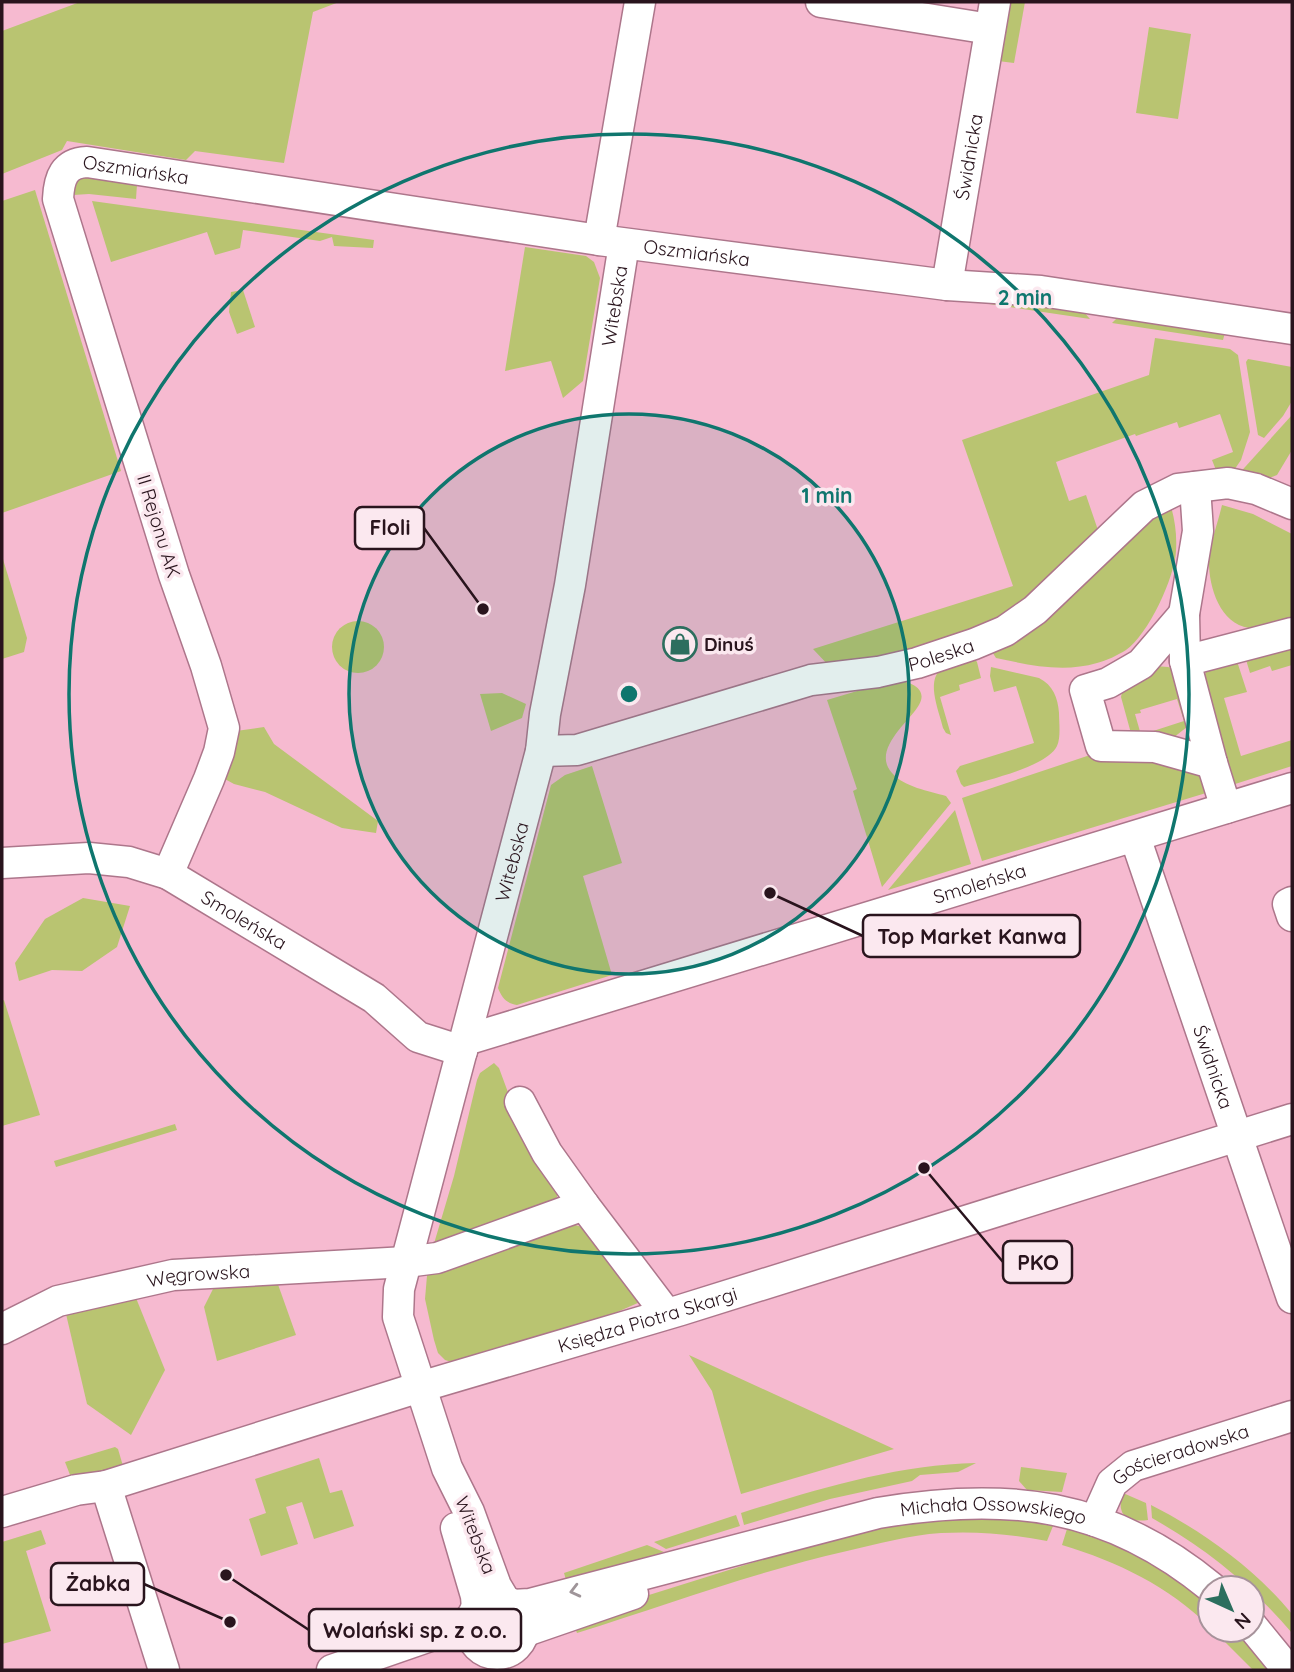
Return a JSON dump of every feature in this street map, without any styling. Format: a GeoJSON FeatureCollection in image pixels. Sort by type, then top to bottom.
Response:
{"type":"FeatureCollection","features":[{"type":"Feature","properties":{"kind":"street"},"geometry":{"type":"LineString","coordinates":[[611,242],[640,2]]}},
{"type":"Feature","properties":{"kind":"street","name":"Świdnicka"},"geometry":{"type":"LineString","coordinates":[[821,2],[992,15],[947,285]]}},
{"type":"Feature","properties":{"kind":"street","name":"Oszmiańska"},"geometry":{"type":"LineString","coordinates":[[63,173],[78,163],[88,162],[611,242],[947,285],[1041,291],[1292,329]]}},
{"type":"Feature","properties":{"kind":"street","name":"II Rejonu AK"},"geometry":{"type":"LineString","coordinates":[[63,173],[58,199],[224,729],[209,779],[168,874]]}},
{"type":"Feature","properties":{"kind":"street","name":"Witebska"},"geometry":{"type":"LineString","coordinates":[[498,1629],[496,1586],[469,1512],[447,1468],[420,1387],[398,1317],[399,1289],[541,751],[545,714],[573,572],[611,242]]}},
{"type":"Feature","properties":{"kind":"street","name":"Poleska"},"geometry":{"type":"LineString","coordinates":[[541,751],[577,750],[811,680],[904,666],[974,644],[1004,631],[1035,610],[1144,506],[1178,489],[1228,483],[1256,489],[1292,504]]}},
{"type":"Feature","properties":{"kind":"street"},"geometry":{"type":"LineString","coordinates":[[1195,486],[1198,531],[1184,614],[1185,661],[1226,808]]}},
{"type":"Feature","properties":{"kind":"street"},"geometry":{"type":"LineString","coordinates":[[1184,614],[1140,664],[1108,683],[1085,690],[1101,746],[1155,747],[1212,764]]}},
{"type":"Feature","properties":{"kind":"street"},"geometry":{"type":"LineString","coordinates":[[1185,661],[1292,633]]}},
{"type":"Feature","properties":{"kind":"street","name":"Smoleńska"},"geometry":{"type":"LineString","coordinates":[[2,863],[89,858],[129,862],[168,874],[374,998],[418,1037],[464,1046],[1292,788]]}},
{"type":"Feature","properties":{"kind":"street","name":"Świdnicka"},"geometry":{"type":"LineString","coordinates":[[1135,837],[1292,1298]]}},
{"type":"Feature","properties":{"kind":"street"},"geometry":{"type":"LineString","coordinates":[[1292,902],[1289,904],[1292,916]]}},
{"type":"Feature","properties":{"kind":"street"},"geometry":{"type":"LineString","coordinates":[[520,1102],[547,1153],[666,1313]]}},
{"type":"Feature","properties":{"kind":"street","name":"Księdza Piotra Skargi"},"geometry":{"type":"LineString","coordinates":[[2,1512],[76,1490],[106,1486],[1292,1119]]}},
{"type":"Feature","properties":{"kind":"street","name":"Węgrowska"},"geometry":{"type":"LineString","coordinates":[[2,1329],[58,1301],[173,1275],[437,1258],[584,1205]]}},
{"type":"Feature","properties":{"kind":"street","name":"Gościeradowska"},"geometry":{"type":"LineString","coordinates":[[1095,1521],[1112,1483],[1133,1466],[1292,1416]]}},
{"type":"Feature","properties":{"kind":"street"},"geometry":{"type":"LineString","coordinates":[[106,1486],[164,1670]]}},
{"type":"Feature","properties":{"kind":"street","name":"Michała Ossowskiego"},"geometry":{"type":"LineString","coordinates":[[377,1670],[432,1657],[458,1647],[498,1629],[530,1604],[878,1513],[956,1502],[993,1501],[1063,1510],[1133,1537],[1171,1558],[1196,1576]]}},
{"type":"Feature","properties":{"kind":"street","name":"Michała Ossowskiego"},"geometry":{"type":"LineString","coordinates":[[332,1670],[462,1625],[498,1629]]}},
{"type":"Feature","properties":{"kind":"street"},"geometry":{"type":"LineString","coordinates":[[1266,1643],[1288,1670]]}},
{"type":"Feature","properties":{"kind":"green space"},"geometry":{"type":"Polygon","coordinates":[[[80,2],[339,2],[313,12],[284,163],[195,151],[186,160],[67,141],[62,150],[2,174],[2,31],[80,2]]]}},
{"type":"Feature","properties":{"kind":"green space"},"geometry":{"type":"Polygon","coordinates":[[[1008,2],[1025,2],[1014,63],[998,61],[1008,2]]]}},
{"type":"Feature","properties":{"kind":"green space"},"geometry":{"type":"Polygon","coordinates":[[[1149,27],[1191,34],[1178,119],[1136,113],[1149,27]]]}},
{"type":"Feature","properties":{"kind":"green space"},"geometry":{"type":"Polygon","coordinates":[[[84,175],[137,184],[136,199],[73,195],[74,181],[84,175]]]}},
{"type":"Feature","properties":{"kind":"green space"},"geometry":{"type":"Polygon","coordinates":[[[35,190],[121,471],[2,513],[2,201],[35,190]]]}},
{"type":"Feature","properties":{"kind":"green space"},"geometry":{"type":"Polygon","coordinates":[[[92,201],[374,240],[373,248],[334,246],[332,237],[320,241],[243,230],[240,248],[215,255],[207,232],[111,262],[92,201]]]}},
{"type":"Feature","properties":{"kind":"green space"},"geometry":{"type":"Polygon","coordinates":[[[525,247],[586,256],[594,262],[600,278],[583,381],[563,398],[551,361],[505,371],[525,247]]]}},
{"type":"Feature","properties":{"kind":"green space"},"geometry":{"type":"Polygon","coordinates":[[[243,290],[255,327],[237,334],[229,312],[231,292],[243,290]]]}},
{"type":"Feature","properties":{"kind":"green space"},"geometry":{"type":"Polygon","coordinates":[[[962,300],[1026,300],[1083,311],[1090,319],[962,300]]]}},
{"type":"Feature","properties":{"kind":"green space"},"geometry":{"type":"Polygon","coordinates":[[[1118,317],[1226,329],[1223,340],[1112,323],[1118,317]]]}},
{"type":"Feature","properties":{"kind":"green space"},"geometry":{"type":"Polygon","coordinates":[[[1155,338],[1230,349],[1238,355],[1250,432],[1241,460],[1230,476],[1218,475],[1212,460],[1233,452],[1220,414],[1179,428],[1177,422],[1136,436],[1135,434],[1056,462],[1069,501],[1086,495],[1100,536],[1044,594],[980,635],[831,668],[813,649],[1013,586],[962,440],[1149,375],[1155,338]]]}},
{"type":"Feature","properties":{"kind":"green space"},"geometry":{"type":"Polygon","coordinates":[[[1248,359],[1292,367],[1292,401],[1264,438],[1258,435],[1246,362],[1248,359]]]}},
{"type":"Feature","properties":{"kind":"green space"},"geometry":{"type":"Polygon","coordinates":[[[1292,415],[1292,450],[1277,475],[1261,481],[1236,477],[1292,415]]]}},
{"type":"Feature","properties":{"kind":"green space"},"geometry":{"type":"Polygon","coordinates":[[[1170,503],[1176,533],[1176,551],[1171,575],[1159,605],[1134,643],[1108,659],[1084,666],[1046,667],[996,658],[989,647],[1125,533],[1170,503]]]}},
{"type":"Feature","properties":{"kind":"green space"},"geometry":{"type":"Polygon","coordinates":[[[1222,505],[1253,514],[1292,534],[1292,622],[1265,628],[1249,628],[1230,619],[1217,601],[1213,591],[1209,558],[1222,505]]]}},
{"type":"Feature","properties":{"kind":"green space"},"geometry":{"type":"Polygon","coordinates":[[[2,556],[27,638],[24,652],[2,659],[2,556]]]}},
{"type":"Feature","properties":{"kind":"green space"},"geometry":{"type":"Polygon","coordinates":[[[358,621],[368,623],[376,629],[382,637],[382,657],[376,665],[368,671],[358,673],[348,671],[340,665],[334,657],[332,647],[334,637],[340,629],[348,623],[358,621]]]}},
{"type":"Feature","properties":{"kind":"green space"},"geometry":{"type":"Polygon","coordinates":[[[1291,648],[1292,665],[1272,671],[1270,666],[1250,673],[1244,653],[1291,648]]]}},
{"type":"Feature","properties":{"kind":"green space"},"geometry":{"type":"Polygon","coordinates":[[[1235,655],[1247,692],[1224,698],[1241,756],[1292,740],[1292,766],[1232,785],[1203,678],[1207,670],[1235,655]]]}},
{"type":"Feature","properties":{"kind":"green space"},"geometry":{"type":"Polygon","coordinates":[[[973,657],[981,678],[959,685],[960,690],[940,697],[951,735],[943,728],[934,694],[935,677],[946,666],[973,657]]]}},
{"type":"Feature","properties":{"kind":"green space"},"geometry":{"type":"Polygon","coordinates":[[[1155,666],[1180,671],[1192,723],[1173,738],[1147,733],[1184,721],[1177,699],[1135,714],[1141,735],[1132,737],[1121,697],[1123,688],[1155,666]]]}},
{"type":"Feature","properties":{"kind":"green space"},"geometry":{"type":"Polygon","coordinates":[[[991,667],[1039,678],[1048,684],[1054,692],[1058,707],[1058,742],[1051,754],[1029,766],[964,787],[956,771],[960,766],[1034,743],[1016,686],[994,692],[991,667]]]}},
{"type":"Feature","properties":{"kind":"green space"},"geometry":{"type":"Polygon","coordinates":[[[894,680],[912,684],[922,696],[917,708],[888,747],[887,765],[903,782],[946,796],[951,803],[882,887],[853,791],[857,789],[827,700],[894,680]]]}},
{"type":"Feature","properties":{"kind":"green space"},"geometry":{"type":"Polygon","coordinates":[[[502,693],[526,704],[522,718],[491,731],[480,694],[502,693]]]}},
{"type":"Feature","properties":{"kind":"green space"},"geometry":{"type":"Polygon","coordinates":[[[264,727],[274,744],[378,821],[376,833],[342,828],[265,792],[234,784],[223,778],[236,731],[264,727]]]}},
{"type":"Feature","properties":{"kind":"green space"},"geometry":{"type":"Polygon","coordinates":[[[1099,752],[1131,752],[1210,775],[1210,782],[1206,793],[982,861],[962,798],[1099,752]]]}},
{"type":"Feature","properties":{"kind":"green space"},"geometry":{"type":"Polygon","coordinates":[[[592,766],[622,863],[583,876],[612,975],[513,1004],[505,1000],[498,988],[551,785],[565,775],[592,766]]]}},
{"type":"Feature","properties":{"kind":"green space"},"geometry":{"type":"Polygon","coordinates":[[[955,810],[971,864],[888,890],[955,810]]]}},
{"type":"Feature","properties":{"kind":"green space"},"geometry":{"type":"Polygon","coordinates":[[[83,898],[130,906],[117,947],[82,971],[52,970],[19,981],[15,963],[45,919],[83,898]]]}},
{"type":"Feature","properties":{"kind":"green space"},"geometry":{"type":"Polygon","coordinates":[[[4,1000],[40,1115],[2,1126],[2,1001],[4,1000]]]}},
{"type":"Feature","properties":{"kind":"green space"},"geometry":{"type":"Polygon","coordinates":[[[494,1063],[499,1068],[516,1114],[558,1186],[557,1197],[548,1208],[433,1247],[454,1176],[477,1080],[480,1073],[494,1063]]]}},
{"type":"Feature","properties":{"kind":"green space"},"geometry":{"type":"Polygon","coordinates":[[[175,1124],[177,1130],[56,1167],[54,1161],[175,1124]]]}},
{"type":"Feature","properties":{"kind":"green space"},"geometry":{"type":"Polygon","coordinates":[[[569,1223],[585,1228],[640,1302],[615,1313],[455,1363],[445,1360],[438,1353],[425,1299],[428,1264],[569,1223]]]}},
{"type":"Feature","properties":{"kind":"green space"},"geometry":{"type":"Polygon","coordinates":[[[275,1276],[296,1335],[217,1361],[204,1307],[218,1279],[275,1276]]]}},
{"type":"Feature","properties":{"kind":"green space"},"geometry":{"type":"Polygon","coordinates":[[[134,1293],[165,1370],[131,1435],[87,1404],[66,1314],[134,1293]]]}},
{"type":"Feature","properties":{"kind":"green space"},"geometry":{"type":"Polygon","coordinates":[[[689,1355],[894,1449],[741,1494],[712,1391],[689,1355]]]}},
{"type":"Feature","properties":{"kind":"green space"},"geometry":{"type":"Polygon","coordinates":[[[115,1447],[123,1466],[72,1480],[65,1462],[115,1447]]]}},
{"type":"Feature","properties":{"kind":"green space"},"geometry":{"type":"Polygon","coordinates":[[[319,1458],[330,1493],[342,1490],[354,1526],[314,1539],[302,1502],[286,1507],[298,1544],[261,1556],[249,1519],[266,1513],[255,1479],[319,1458]]]}},
{"type":"Feature","properties":{"kind":"green space"},"geometry":{"type":"Polygon","coordinates":[[[976,1463],[958,1472],[920,1475],[912,1481],[830,1499],[744,1525],[741,1513],[886,1473],[976,1463]]]}},
{"type":"Feature","properties":{"kind":"green space"},"geometry":{"type":"Polygon","coordinates":[[[1021,1467],[1067,1473],[1062,1492],[1027,1490],[1019,1481],[1021,1467]]]}},
{"type":"Feature","properties":{"kind":"green space"},"geometry":{"type":"Polygon","coordinates":[[[1123,1493],[1146,1503],[1148,1520],[1129,1519],[1125,1516],[1121,1507],[1123,1493]]]}},
{"type":"Feature","properties":{"kind":"green space"},"geometry":{"type":"Polygon","coordinates":[[[1151,1505],[1209,1539],[1254,1574],[1232,1574],[1192,1543],[1152,1518],[1151,1505]]]}},
{"type":"Feature","properties":{"kind":"green space"},"geometry":{"type":"Polygon","coordinates":[[[736,1515],[740,1526],[666,1549],[654,1542],[736,1515]]]}},
{"type":"Feature","properties":{"kind":"green space"},"geometry":{"type":"Polygon","coordinates":[[[946,1516],[1015,1519],[1053,1526],[1047,1541],[968,1532],[929,1534],[894,1540],[813,1559],[577,1633],[574,1626],[649,1595],[806,1546],[895,1524],[946,1516]]]}},
{"type":"Feature","properties":{"kind":"green space"},"geometry":{"type":"Polygon","coordinates":[[[1067,1529],[1106,1542],[1142,1559],[1196,1594],[1196,1614],[1141,1577],[1103,1559],[1062,1545],[1067,1529]]]}},
{"type":"Feature","properties":{"kind":"green space"},"geometry":{"type":"Polygon","coordinates":[[[41,1530],[46,1544],[26,1551],[51,1631],[2,1644],[2,1542],[41,1530]]]}},
{"type":"Feature","properties":{"kind":"green space"},"geometry":{"type":"Polygon","coordinates":[[[647,1545],[664,1552],[567,1583],[564,1573],[647,1545]]]}},
{"type":"Feature","properties":{"kind":"green space"},"geometry":{"type":"Polygon","coordinates":[[[1266,1586],[1292,1614],[1292,1633],[1266,1605],[1266,1586]]]}},
{"type":"Feature","properties":{"kind":"green space"},"geometry":{"type":"Polygon","coordinates":[[[1227,1644],[1250,1644],[1272,1670],[1253,1670],[1227,1644]]]}},
{"type":"Feature","properties":{"kind":"place","name":"Floli"},"geometry":{"type":"Point","coordinates":[483,609]}},
{"type":"Feature","properties":{"kind":"place","name":"Dinuś"},"geometry":{"type":"Point","coordinates":[680,644]}},
{"type":"Feature","properties":{"kind":"place","name":"Top Market Kanwa"},"geometry":{"type":"Point","coordinates":[770,893]}},
{"type":"Feature","properties":{"kind":"place","name":"PKO"},"geometry":{"type":"Point","coordinates":[924,1168]}},
{"type":"Feature","properties":{"kind":"place","name":"Wolański sp. z o.o."},"geometry":{"type":"Point","coordinates":[226,1575]}},
{"type":"Feature","properties":{"kind":"place","name":"Żabka"},"geometry":{"type":"Point","coordinates":[230,1622]}}]}
